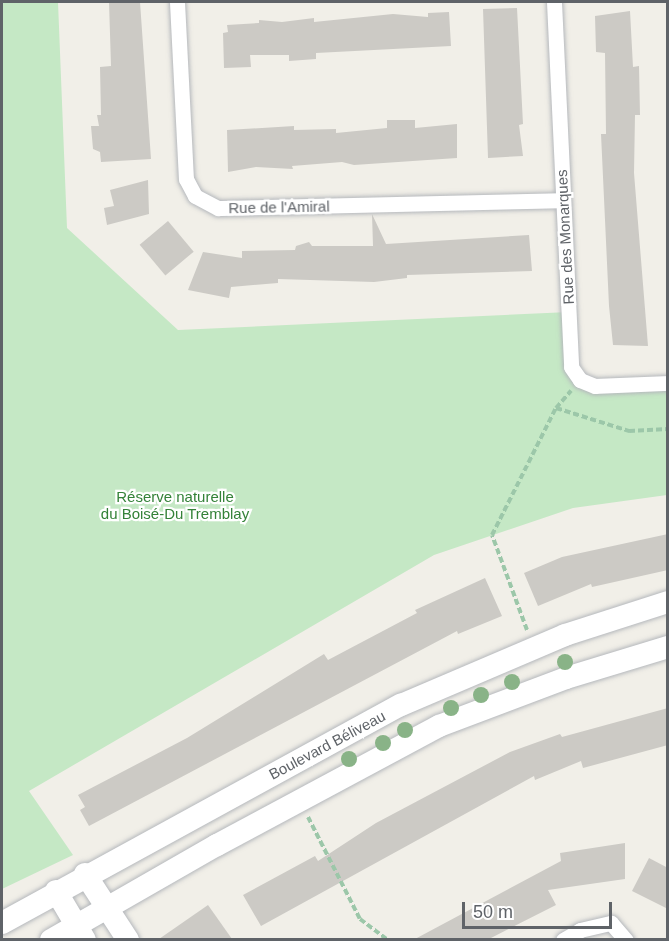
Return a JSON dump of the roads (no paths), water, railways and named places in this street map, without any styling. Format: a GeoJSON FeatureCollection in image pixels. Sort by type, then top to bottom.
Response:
{"type":"FeatureCollection","features":[{"type":"Feature","properties":{"kind":"street","name":"Rue de l'Amiral"},"geometry":{"type":"LineString","coordinates":[[177,2],[186,179],[195,196],[210,204],[218,208],[563,200]]}},
{"type":"Feature","properties":{"kind":"street","name":"Rue des Monarques"},"geometry":{"type":"LineString","coordinates":[[554,2],[571,367],[580,380],[595,386],[668,383]]}},
{"type":"Feature","properties":{"kind":"street","name":"Boulevard Béliveau"},"geometry":{"type":"LineString","coordinates":[[2,922],[85,874],[401,705],[533,647],[599,622],[668,602]]}},
{"type":"Feature","properties":{"kind":"street"},"geometry":{"type":"LineString","coordinates":[[51,939],[81,932],[108,908],[438,726],[566,678],[668,647]]}},
{"type":"Feature","properties":{"kind":"street"},"geometry":{"type":"LineString","coordinates":[[85,874],[128,939]]}},
{"type":"Feature","properties":{"kind":"street"},"geometry":{"type":"LineString","coordinates":[[56,891],[81,932]]}},
{"type":"Feature","properties":{"kind":"street"},"geometry":{"type":"LineString","coordinates":[[563,939],[580,930],[611,923],[626,939]]}},
{"type":"Feature","properties":{"kind":"park label","name":"Réserve naturelle du Boisé-Du Tremblay"},"geometry":{"type":"Point","coordinates":[175,504]}}]}
